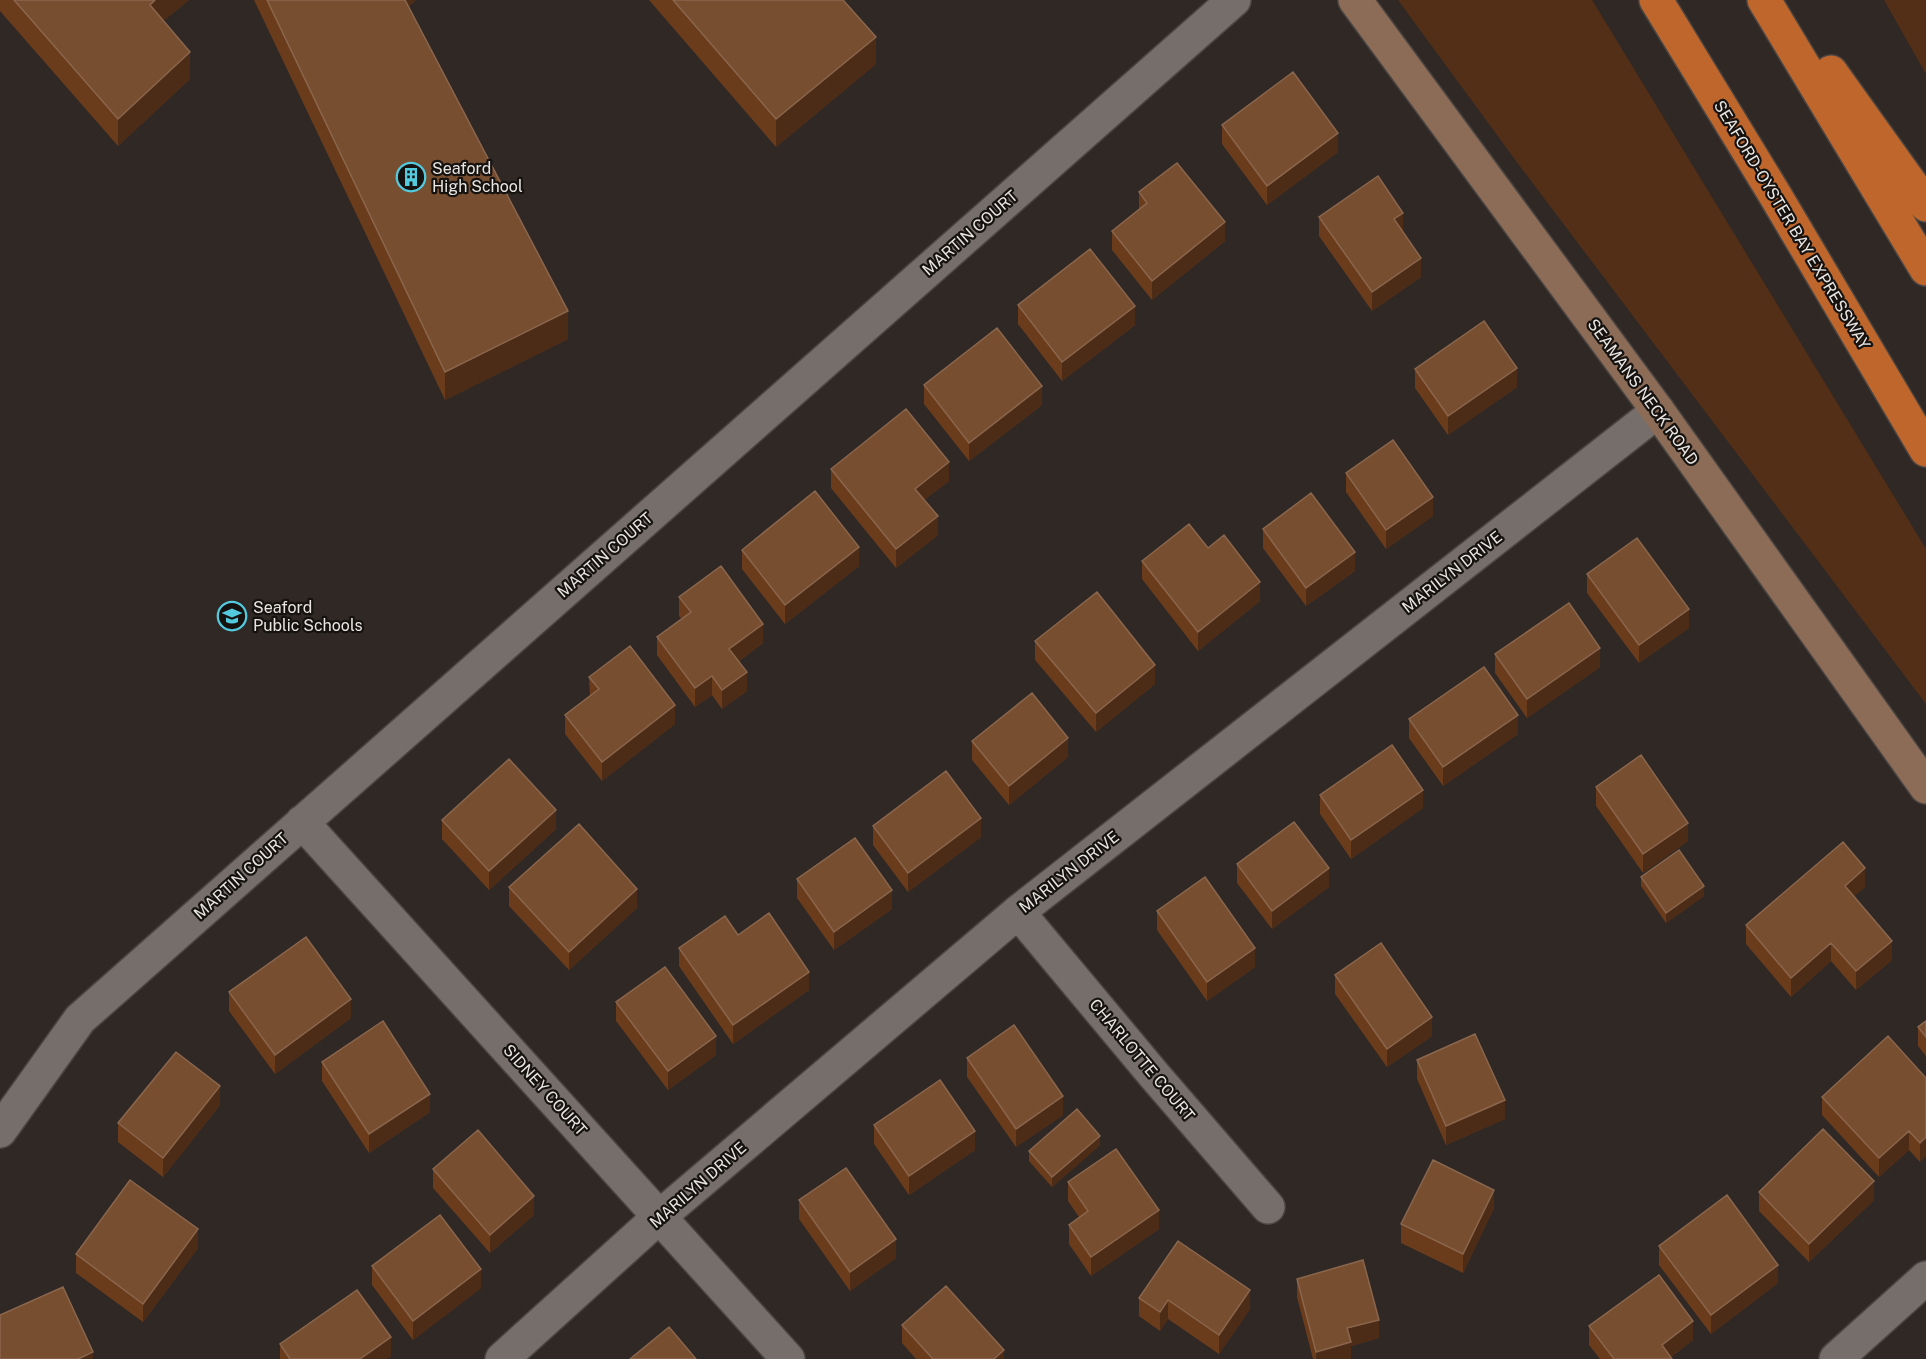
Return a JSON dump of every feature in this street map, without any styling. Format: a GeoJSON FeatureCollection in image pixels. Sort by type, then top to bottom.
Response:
{"type":"FeatureCollection","features":[{"type":"Feature","properties":{"kind":"highway","name":"SEAFORD-OYSTER BAY EXPRESSWAY"},"geometry":{"type":"LineString","coordinates":[[1656,0],[1926,450]]}},
{"type":"Feature","properties":{"kind":"highway"},"geometry":{"type":"LineString","coordinates":[[1764,0],[1926,269]]}},
{"type":"Feature","properties":{"kind":"highway"},"geometry":{"type":"LineString","coordinates":[[1780,0],[1926,205]]}},
{"type":"Feature","properties":{"kind":"street","name":"MARTIN COURT"},"geometry":{"type":"LineString","coordinates":[[0,1131],[80,1019],[1234,0]]}},
{"type":"Feature","properties":{"kind":"street","name":"SEAMANS NECK ROAD"},"geometry":{"type":"LineString","coordinates":[[1355,0],[1658,411],[1926,787]]}},
{"type":"Feature","properties":{"kind":"street","name":"MARILYN DRIVE"},"geometry":{"type":"LineString","coordinates":[[502,1359],[659,1217],[1018,912],[1658,411]]}},
{"type":"Feature","properties":{"kind":"street","name":"SIDNEY COURT"},"geometry":{"type":"LineString","coordinates":[[302,822],[788,1359]]}},
{"type":"Feature","properties":{"kind":"street","name":"CHARLOTTE COURT"},"geometry":{"type":"LineString","coordinates":[[1018,912],[1154,1075],[1269,1207]]}},
{"type":"Feature","properties":{"kind":"street"},"geometry":{"type":"LineString","coordinates":[[1836,1359],[1926,1278]]}},
{"type":"Feature","properties":{"kind":"shaded area"},"geometry":{"type":"Polygon","coordinates":[[[1398,0],[1592,0],[1926,549],[1926,704],[1519,165],[1398,0]]]}},
{"type":"Feature","properties":{"kind":"shaded area"},"geometry":{"type":"Polygon","coordinates":[[[1884,0],[1926,0],[1926,74],[1884,0]]]}},
{"type":"Feature","properties":{"kind":"building"},"geometry":{"type":"Polygon","coordinates":[[[14,0],[155,0],[150,5],[190,52],[118,119],[14,0]]]}},
{"type":"Feature","properties":{"kind":"building","name":"Seaford High School"},"geometry":{"type":"Polygon","coordinates":[[[267,0],[405,0],[568,311],[445,372],[267,0]]]}},
{"type":"Feature","properties":{"kind":"building"},"geometry":{"type":"Polygon","coordinates":[[[673,0],[843,0],[876,37],[776,119],[673,0]]]}},
{"type":"Feature","properties":{"kind":"building"},"geometry":{"type":"Polygon","coordinates":[[[1293,72],[1338,133],[1267,186],[1222,125],[1293,72]]]}},
{"type":"Feature","properties":{"kind":"building"},"geometry":{"type":"Polygon","coordinates":[[[1177,163],[1225,222],[1152,281],[1112,231],[1147,203],[1139,192],[1177,163]]]}},
{"type":"Feature","properties":{"kind":"building"},"geometry":{"type":"Polygon","coordinates":[[[1378,176],[1403,213],[1394,219],[1421,258],[1372,292],[1319,217],[1378,176]]]}},
{"type":"Feature","properties":{"kind":"building"},"geometry":{"type":"Polygon","coordinates":[[[1090,249],[1135,306],[1062,362],[1018,305],[1090,249]]]}},
{"type":"Feature","properties":{"kind":"building"},"geometry":{"type":"Polygon","coordinates":[[[1484,321],[1517,368],[1448,416],[1415,369],[1484,321]]]}},
{"type":"Feature","properties":{"kind":"building"},"geometry":{"type":"Polygon","coordinates":[[[997,328],[1042,386],[969,443],[924,385],[997,328]]]}},
{"type":"Feature","properties":{"kind":"building"},"geometry":{"type":"Polygon","coordinates":[[[906,409],[949,462],[915,489],[938,516],[896,549],[831,469],[906,409]]]}},
{"type":"Feature","properties":{"kind":"building"},"geometry":{"type":"Polygon","coordinates":[[[1393,440],[1433,497],[1386,530],[1346,473],[1393,440]]]}},
{"type":"Feature","properties":{"kind":"building"},"geometry":{"type":"Polygon","coordinates":[[[815,491],[859,547],[785,605],[742,550],[815,491]]]}},
{"type":"Feature","properties":{"kind":"building"},"geometry":{"type":"Polygon","coordinates":[[[1311,493],[1355,552],[1306,588],[1263,529],[1311,493]]]}},
{"type":"Feature","properties":{"kind":"building"},"geometry":{"type":"Polygon","coordinates":[[[1189,524],[1208,548],[1224,535],[1260,582],[1198,632],[1142,561],[1189,524]]]}},
{"type":"Feature","properties":{"kind":"building"},"geometry":{"type":"Polygon","coordinates":[[[1637,538],[1689,609],[1639,645],[1587,574],[1637,538]]]}},
{"type":"Feature","properties":{"kind":"building"},"geometry":{"type":"Polygon","coordinates":[[[721,566],[763,624],[729,649],[747,672],[722,690],[712,676],[695,688],[657,637],[691,612],[679,597],[721,566]]]}},
{"type":"Feature","properties":{"kind":"building"},"geometry":{"type":"Polygon","coordinates":[[[1097,592],[1155,665],[1096,713],[1035,641],[1097,592]]]}},
{"type":"Feature","properties":{"kind":"building"},"geometry":{"type":"Polygon","coordinates":[[[1569,603],[1600,648],[1527,699],[1495,654],[1569,603]]]}},
{"type":"Feature","properties":{"kind":"building"},"geometry":{"type":"Polygon","coordinates":[[[630,646],[675,705],[602,762],[565,715],[599,689],[589,677],[630,646]]]}},
{"type":"Feature","properties":{"kind":"building"},"geometry":{"type":"Polygon","coordinates":[[[1484,667],[1518,715],[1443,767],[1409,719],[1484,667]]]}},
{"type":"Feature","properties":{"kind":"building"},"geometry":{"type":"Polygon","coordinates":[[[1032,693],[1068,738],[1009,786],[972,741],[1032,693]]]}},
{"type":"Feature","properties":{"kind":"building"},"geometry":{"type":"Polygon","coordinates":[[[1392,745],[1423,790],[1351,840],[1320,795],[1392,745]]]}},
{"type":"Feature","properties":{"kind":"building"},"geometry":{"type":"Polygon","coordinates":[[[1641,755],[1688,823],[1643,854],[1596,787],[1641,755]]]}},
{"type":"Feature","properties":{"kind":"building"},"geometry":{"type":"Polygon","coordinates":[[[509,759],[556,810],[489,871],[442,820],[509,759]]]}},
{"type":"Feature","properties":{"kind":"building"},"geometry":{"type":"Polygon","coordinates":[[[946,771],[981,818],[908,873],[873,826],[946,771]]]}},
{"type":"Feature","properties":{"kind":"building"},"geometry":{"type":"Polygon","coordinates":[[[1294,822],[1329,868],[1272,911],[1237,864],[1294,822]]]}},
{"type":"Feature","properties":{"kind":"building"},"geometry":{"type":"Polygon","coordinates":[[[579,824],[637,889],[569,952],[509,887],[579,824]]]}},
{"type":"Feature","properties":{"kind":"building"},"geometry":{"type":"Polygon","coordinates":[[[855,838],[892,890],[834,932],[797,879],[855,838]]]}},
{"type":"Feature","properties":{"kind":"building"},"geometry":{"type":"Polygon","coordinates":[[[1843,842],[1865,868],[1845,886],[1892,941],[1856,971],[1831,943],[1791,978],[1746,925],[1843,842]]]}},
{"type":"Feature","properties":{"kind":"building"},"geometry":{"type":"Polygon","coordinates":[[[1679,850],[1704,886],[1666,913],[1641,877],[1679,850]]]}},
{"type":"Feature","properties":{"kind":"building"},"geometry":{"type":"Polygon","coordinates":[[[1205,877],[1255,948],[1207,982],[1157,911],[1205,877]]]}},
{"type":"Feature","properties":{"kind":"building"},"geometry":{"type":"Polygon","coordinates":[[[769,913],[809,972],[733,1025],[679,948],[725,916],[738,935],[769,913]]]}},
{"type":"Feature","properties":{"kind":"building"},"geometry":{"type":"Polygon","coordinates":[[[306,937],[351,999],[275,1055],[229,992],[306,937]]]}},
{"type":"Feature","properties":{"kind":"building"},"geometry":{"type":"Polygon","coordinates":[[[1381,943],[1432,1017],[1387,1049],[1335,975],[1381,943]]]}},
{"type":"Feature","properties":{"kind":"building"},"geometry":{"type":"Polygon","coordinates":[[[665,967],[716,1036],[668,1071],[616,1002],[665,967]]]}},
{"type":"Feature","properties":{"kind":"building"},"geometry":{"type":"Polygon","coordinates":[[[383,1021],[430,1094],[369,1134],[322,1062],[383,1021]]]}},
{"type":"Feature","properties":{"kind":"building"},"geometry":{"type":"Polygon","coordinates":[[[1926,1021],[1926,1037],[1918,1027],[1926,1021]]]}},
{"type":"Feature","properties":{"kind":"building"},"geometry":{"type":"Polygon","coordinates":[[[1014,1025],[1063,1096],[1016,1129],[967,1058],[1014,1025]]]}},
{"type":"Feature","properties":{"kind":"building"},"geometry":{"type":"Polygon","coordinates":[[[1475,1034],[1505,1100],[1446,1126],[1417,1060],[1475,1034]]]}},
{"type":"Feature","properties":{"kind":"building"},"geometry":{"type":"Polygon","coordinates":[[[1888,1036],[1926,1078],[1926,1137],[1920,1143],[1909,1131],[1879,1158],[1822,1097],[1888,1036]]]}},
{"type":"Feature","properties":{"kind":"building"},"geometry":{"type":"Polygon","coordinates":[[[176,1052],[220,1086],[163,1158],[118,1123],[176,1052]]]}},
{"type":"Feature","properties":{"kind":"building"},"geometry":{"type":"Polygon","coordinates":[[[940,1080],[975,1131],[909,1176],[874,1125],[940,1080]]]}},
{"type":"Feature","properties":{"kind":"building"},"geometry":{"type":"Polygon","coordinates":[[[1077,1109],[1100,1136],[1052,1177],[1029,1151],[1077,1109]]]}},
{"type":"Feature","properties":{"kind":"building"},"geometry":{"type":"Polygon","coordinates":[[[1823,1129],[1874,1181],[1809,1244],[1759,1192],[1823,1129]]]}},
{"type":"Feature","properties":{"kind":"building"},"geometry":{"type":"Polygon","coordinates":[[[478,1130],[534,1196],[490,1235],[433,1169],[478,1130]]]}},
{"type":"Feature","properties":{"kind":"building"},"geometry":{"type":"Polygon","coordinates":[[[1116,1149],[1159,1210],[1091,1257],[1069,1225],[1088,1211],[1068,1182],[1116,1149]]]}},
{"type":"Feature","properties":{"kind":"building"},"geometry":{"type":"Polygon","coordinates":[[[1433,1160],[1494,1190],[1463,1254],[1401,1224],[1433,1160]]]}},
{"type":"Feature","properties":{"kind":"building"},"geometry":{"type":"Polygon","coordinates":[[[846,1168],[896,1239],[850,1272],[799,1200],[846,1168]]]}},
{"type":"Feature","properties":{"kind":"building"},"geometry":{"type":"Polygon","coordinates":[[[130,1180],[198,1229],[143,1304],[76,1254],[130,1180]]]}},
{"type":"Feature","properties":{"kind":"building"},"geometry":{"type":"Polygon","coordinates":[[[1727,1195],[1778,1265],[1711,1315],[1659,1246],[1727,1195]]]}},
{"type":"Feature","properties":{"kind":"building"},"geometry":{"type":"Polygon","coordinates":[[[440,1215],[481,1269],[413,1321],[372,1266],[440,1215]]]}},
{"type":"Feature","properties":{"kind":"building"},"geometry":{"type":"Polygon","coordinates":[[[1178,1241],[1250,1290],[1219,1335],[1168,1300],[1160,1312],[1139,1298],[1178,1241]]]}},
{"type":"Feature","properties":{"kind":"building"},"geometry":{"type":"Polygon","coordinates":[[[1363,1260],[1379,1320],[1347,1328],[1351,1342],[1316,1352],[1297,1279],[1363,1260]]]}},
{"type":"Feature","properties":{"kind":"building"},"geometry":{"type":"Polygon","coordinates":[[[1659,1275],[1693,1321],[1662,1345],[1672,1359],[1614,1359],[1589,1326],[1659,1275]]]}},
{"type":"Feature","properties":{"kind":"building"},"geometry":{"type":"Polygon","coordinates":[[[946,1286],[1004,1350],[994,1359],[933,1359],[902,1325],[946,1286]]]}},
{"type":"Feature","properties":{"kind":"building"},"geometry":{"type":"Polygon","coordinates":[[[63,1287],[93,1352],[78,1359],[0,1359],[0,1315],[63,1287]]]}},
{"type":"Feature","properties":{"kind":"building"},"geometry":{"type":"Polygon","coordinates":[[[357,1290],[391,1337],[360,1359],[290,1359],[280,1344],[357,1290]]]}},
{"type":"Feature","properties":{"kind":"building"},"geometry":{"type":"Polygon","coordinates":[[[669,1327],[696,1359],[630,1359],[669,1327]]]}},
{"type":"Feature","properties":{"kind":"place","name":"Seaford High School"},"geometry":{"type":"Point","coordinates":[411,177]}},
{"type":"Feature","properties":{"kind":"place","name":"Seaford Public Schools"},"geometry":{"type":"Point","coordinates":[232,616]}}]}
